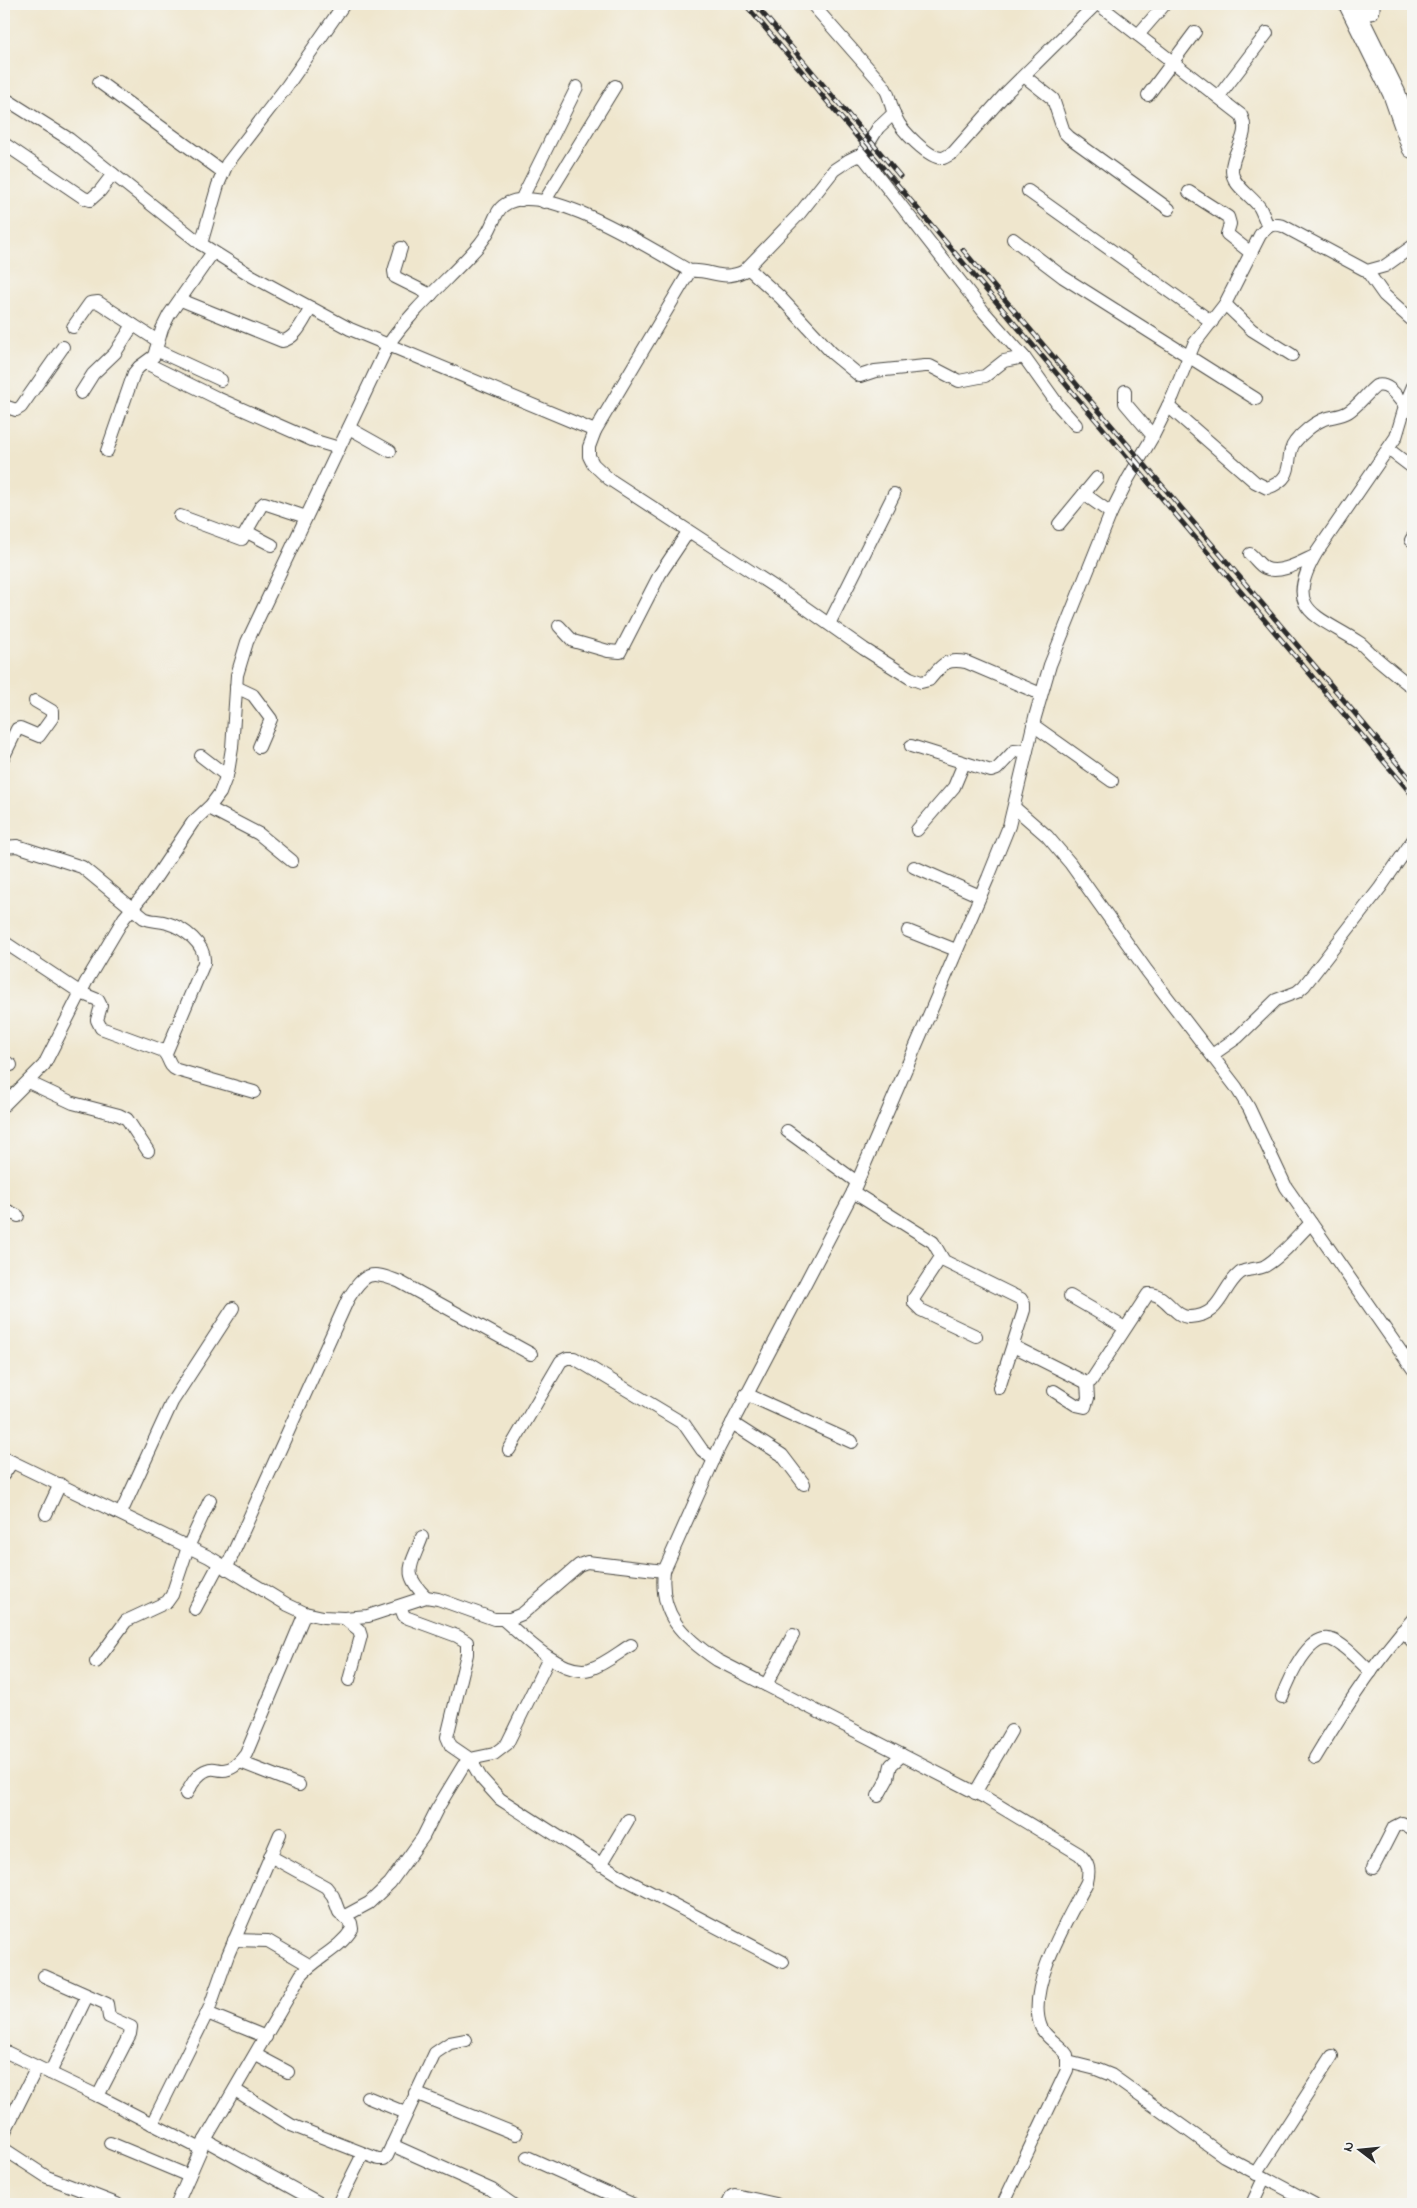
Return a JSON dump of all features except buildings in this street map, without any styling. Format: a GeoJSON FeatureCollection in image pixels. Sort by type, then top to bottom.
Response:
{"type":"FeatureCollection","features":[{"type":"Feature","properties":{"kind":"highway"},"geometry":{"type":"LineString","coordinates":[[1364,5],[1413,102]]}},
{"type":"Feature","properties":{"kind":"highway"},"geometry":{"type":"LineString","coordinates":[[1364,5],[1413,147]]}},
{"type":"Feature","properties":{"kind":"street"},"geometry":{"type":"LineString","coordinates":[[201,244],[218,185],[234,153],[287,86],[344,4]]}},
{"type":"Feature","properties":{"kind":"street"},"geometry":{"type":"LineString","coordinates":[[812,4],[883,85],[891,98],[894,113],[899,124],[925,151],[943,158],[953,152],[1024,76],[1097,4],[1236,109],[1245,122],[1243,138],[1232,165],[1232,173],[1234,179],[1260,209],[1268,226]]}},
{"type":"Feature","properties":{"kind":"street"},"geometry":{"type":"LineString","coordinates":[[1138,35],[1165,4]]}},
{"type":"Feature","properties":{"kind":"street"},"geometry":{"type":"LineString","coordinates":[[1148,95],[1194,32]]}},
{"type":"Feature","properties":{"kind":"street"},"geometry":{"type":"LineString","coordinates":[[1219,96],[1267,33]]}},
{"type":"Feature","properties":{"kind":"street"},"geometry":{"type":"LineString","coordinates":[[1024,76],[1053,99],[1062,126],[1069,137],[1169,209]]}},
{"type":"Feature","properties":{"kind":"street"},"geometry":{"type":"LineString","coordinates":[[99,82],[223,172]]}},
{"type":"Feature","properties":{"kind":"street"},"geometry":{"type":"LineString","coordinates":[[544,202],[616,86]]}},
{"type":"Feature","properties":{"kind":"street"},"geometry":{"type":"LineString","coordinates":[[521,200],[577,87]]}},
{"type":"Feature","properties":{"kind":"street"},"geometry":{"type":"LineString","coordinates":[[4,98],[69,139],[201,244],[311,308],[350,329],[595,431]]}},
{"type":"Feature","properties":{"kind":"street"},"geometry":{"type":"LineString","coordinates":[[4,1105],[28,1082],[50,1054],[81,993],[124,918],[148,888],[193,822],[209,808],[220,792],[227,776],[232,748],[237,675],[247,642],[388,345],[401,325],[482,242],[502,206],[511,201],[521,200],[544,202],[583,212],[690,271],[723,277],[735,276],[748,268],[800,213],[834,170],[848,160],[861,156],[878,128],[894,113]]}},
{"type":"Feature","properties":{"kind":"street"},"geometry":{"type":"LineString","coordinates":[[6,145],[84,198],[90,200],[100,191],[113,174]]}},
{"type":"Feature","properties":{"kind":"street"},"geometry":{"type":"LineString","coordinates":[[861,156],[984,312],[1024,357],[1059,406],[1076,425]]}},
{"type":"Feature","properties":{"kind":"street"},"geometry":{"type":"LineString","coordinates":[[1028,191],[1212,322]]}},
{"type":"Feature","properties":{"kind":"street"},"geometry":{"type":"LineString","coordinates":[[1189,192],[1228,217],[1230,224],[1227,234],[1251,252]]}},
{"type":"Feature","properties":{"kind":"street"},"geometry":{"type":"LineString","coordinates":[[1002,2204],[1067,2070],[1067,2055],[1064,2049],[1047,2036],[1041,2028],[1038,1994],[1045,1967],[1087,1882],[1089,1866],[1079,1854],[975,1793],[716,1660],[697,1646],[666,1607],[663,1589],[664,1572],[746,1394],[855,1187],[1009,826],[1041,694],[1111,513],[1168,406],[1199,336],[1225,304],[1260,235],[1268,226],[1276,224],[1283,226],[1358,268],[1367,271],[1385,266],[1413,246]]}},
{"type":"Feature","properties":{"kind":"street"},"geometry":{"type":"LineString","coordinates":[[1013,239],[1063,276],[1256,399]]}},
{"type":"Feature","properties":{"kind":"street"},"geometry":{"type":"LineString","coordinates":[[401,248],[394,271],[395,277],[431,295]]}},
{"type":"Feature","properties":{"kind":"street"},"geometry":{"type":"LineString","coordinates":[[107,451],[134,373],[138,367],[154,356],[169,315],[213,252]]}},
{"type":"Feature","properties":{"kind":"street"},"geometry":{"type":"LineString","coordinates":[[748,268],[780,298],[832,353],[860,376],[875,371],[930,366],[953,380],[965,380],[985,376],[1004,361],[1024,357]]}},
{"type":"Feature","properties":{"kind":"street"},"geometry":{"type":"LineString","coordinates":[[690,271],[595,431],[589,448],[589,456],[593,464],[609,479],[910,678],[921,682],[929,680],[940,666],[949,661],[956,660],[966,662],[1041,694]]}},
{"type":"Feature","properties":{"kind":"street"},"geometry":{"type":"LineString","coordinates":[[1367,271],[1384,295],[1413,321]]}},
{"type":"Feature","properties":{"kind":"street"},"geometry":{"type":"LineString","coordinates":[[181,300],[282,341],[293,336],[311,308]]}},
{"type":"Feature","properties":{"kind":"street"},"geometry":{"type":"LineString","coordinates":[[73,327],[85,309],[93,302],[98,302],[133,325],[157,346],[221,380]]}},
{"type":"Feature","properties":{"kind":"street"},"geometry":{"type":"LineString","coordinates":[[1225,304],[1252,330],[1292,355]]}},
{"type":"Feature","properties":{"kind":"street"},"geometry":{"type":"LineString","coordinates":[[81,393],[93,374],[115,353],[133,325]]}},
{"type":"Feature","properties":{"kind":"street"},"geometry":{"type":"LineString","coordinates":[[4,406],[16,410],[21,406],[63,348]]}},
{"type":"Feature","properties":{"kind":"street"},"geometry":{"type":"LineString","coordinates":[[146,363],[217,398],[312,440],[339,448]]}},
{"type":"Feature","properties":{"kind":"street"},"geometry":{"type":"LineString","coordinates":[[1168,406],[1255,482],[1267,488],[1279,482],[1288,471],[1290,451],[1298,439],[1322,419],[1349,412],[1376,386],[1382,384],[1387,386],[1405,406]]}},
{"type":"Feature","properties":{"kind":"street"},"geometry":{"type":"LineString","coordinates":[[1413,386],[1396,437],[1314,556],[1302,591],[1303,601],[1312,614],[1364,646],[1372,655],[1413,688]]}},
{"type":"Feature","properties":{"kind":"street"},"geometry":{"type":"LineString","coordinates":[[1125,391],[1125,403],[1153,436]]}},
{"type":"Feature","properties":{"kind":"street"},"geometry":{"type":"LineString","coordinates":[[1402,419],[1413,427]]}},
{"type":"Feature","properties":{"kind":"street"},"geometry":{"type":"LineString","coordinates":[[349,428],[390,450]]}},
{"type":"Feature","properties":{"kind":"street"},"geometry":{"type":"LineString","coordinates":[[1388,449],[1413,468]]}},
{"type":"Feature","properties":{"kind":"street"},"geometry":{"type":"LineString","coordinates":[[1059,524],[1097,478]]}},
{"type":"Feature","properties":{"kind":"street"},"geometry":{"type":"LineString","coordinates":[[829,624],[894,494]]}},
{"type":"Feature","properties":{"kind":"street"},"geometry":{"type":"LineString","coordinates":[[1084,494],[1111,513]]}},
{"type":"Feature","properties":{"kind":"street"},"geometry":{"type":"LineString","coordinates":[[180,516],[238,539],[242,539],[264,503],[306,518]]}},
{"type":"Feature","properties":{"kind":"street"},"geometry":{"type":"LineString","coordinates":[[247,532],[272,545]]}},
{"type":"Feature","properties":{"kind":"street"},"geometry":{"type":"LineString","coordinates":[[559,626],[574,641],[608,652],[620,652],[660,574],[688,532]]}},
{"type":"Feature","properties":{"kind":"street"},"geometry":{"type":"LineString","coordinates":[[1250,554],[1263,567],[1273,570],[1285,568],[1314,556]]}},
{"type":"Feature","properties":{"kind":"street"},"geometry":{"type":"LineString","coordinates":[[236,687],[253,695],[271,719],[259,747]]}},
{"type":"Feature","properties":{"kind":"street"},"geometry":{"type":"LineString","coordinates":[[4,756],[17,729],[20,728],[40,736],[52,718],[52,711],[35,701]]}},
{"type":"Feature","properties":{"kind":"street"},"geometry":{"type":"LineString","coordinates":[[1033,725],[1112,781]]}},
{"type":"Feature","properties":{"kind":"street"},"geometry":{"type":"LineString","coordinates":[[911,746],[990,771],[997,769],[1014,752],[1027,750]]}},
{"type":"Feature","properties":{"kind":"street"},"geometry":{"type":"LineString","coordinates":[[201,756],[227,776]]}},
{"type":"Feature","properties":{"kind":"street"},"geometry":{"type":"LineString","coordinates":[[918,830],[954,788],[964,764]]}},
{"type":"Feature","properties":{"kind":"street"},"geometry":{"type":"LineString","coordinates":[[209,808],[259,834],[292,861]]}},
{"type":"Feature","properties":{"kind":"street"},"geometry":{"type":"LineString","coordinates":[[1014,808],[1047,836],[1070,863],[1147,971],[1212,1055],[1249,1108],[1286,1187],[1311,1224],[1408,1352],[1413,1368]]}},
{"type":"Feature","properties":{"kind":"street"},"geometry":{"type":"LineString","coordinates":[[1212,1055],[1238,1037],[1276,1000],[1297,992],[1304,986],[1380,888],[1413,840]]}},
{"type":"Feature","properties":{"kind":"street"},"geometry":{"type":"LineString","coordinates":[[4,846],[17,846],[82,867],[148,920],[166,922],[198,942],[204,953],[202,972],[182,1010],[166,1053],[169,1065],[177,1070],[254,1092]]}},
{"type":"Feature","properties":{"kind":"street"},"geometry":{"type":"LineString","coordinates":[[914,867],[980,896]]}},
{"type":"Feature","properties":{"kind":"street"},"geometry":{"type":"LineString","coordinates":[[908,931],[956,950]]}},
{"type":"Feature","properties":{"kind":"street"},"geometry":{"type":"LineString","coordinates":[[4,942],[81,993],[93,997],[100,1003],[101,1006],[96,1020],[101,1028],[166,1053]]}},
{"type":"Feature","properties":{"kind":"street"},"geometry":{"type":"LineString","coordinates":[[28,1082],[73,1103],[127,1119],[148,1151]]}},
{"type":"Feature","properties":{"kind":"street"},"geometry":{"type":"LineString","coordinates":[[787,1131],[855,1187],[933,1242],[938,1248],[941,1257],[949,1264],[1021,1299],[1024,1304],[1024,1310],[999,1388]]}},
{"type":"Feature","properties":{"kind":"street"},"geometry":{"type":"LineString","coordinates":[[4,1209],[18,1216]]}},
{"type":"Feature","properties":{"kind":"street"},"geometry":{"type":"LineString","coordinates":[[1087,1383],[1148,1294],[1154,1293],[1183,1316],[1191,1318],[1205,1313],[1215,1307],[1222,1299],[1229,1285],[1242,1272],[1266,1266],[1311,1224]]}},
{"type":"Feature","properties":{"kind":"street"},"geometry":{"type":"LineString","coordinates":[[941,1257],[914,1298],[914,1302],[921,1310],[976,1336]]}},
{"type":"Feature","properties":{"kind":"street"},"geometry":{"type":"LineString","coordinates":[[195,1610],[222,1567],[348,1299],[359,1281],[368,1274],[381,1274],[400,1282],[532,1354]]}},
{"type":"Feature","properties":{"kind":"street"},"geometry":{"type":"LineString","coordinates":[[1070,1296],[1126,1328]]}},
{"type":"Feature","properties":{"kind":"street"},"geometry":{"type":"LineString","coordinates":[[120,1513],[172,1402],[234,1308]]}},
{"type":"Feature","properties":{"kind":"street"},"geometry":{"type":"LineString","coordinates":[[1013,1346],[1083,1383],[1087,1383]]}},
{"type":"Feature","properties":{"kind":"street"},"geometry":{"type":"LineString","coordinates":[[509,1450],[561,1361],[567,1358],[574,1358],[684,1424],[702,1450],[714,1460]]}},
{"type":"Feature","properties":{"kind":"street"},"geometry":{"type":"LineString","coordinates":[[1054,1392],[1076,1405],[1085,1407],[1088,1398],[1087,1383]]}},
{"type":"Feature","properties":{"kind":"street"},"geometry":{"type":"LineString","coordinates":[[746,1394],[852,1442]]}},
{"type":"Feature","properties":{"kind":"street"},"geometry":{"type":"LineString","coordinates":[[732,1423],[782,1455],[804,1484]]}},
{"type":"Feature","properties":{"kind":"street"},"geometry":{"type":"LineString","coordinates":[[4,1474],[8,1460],[188,1547],[288,1605],[305,1613],[323,1617],[368,1616],[426,1597],[438,1599],[494,1619],[504,1620],[522,1614],[580,1565],[587,1562],[664,1572]]}},
{"type":"Feature","properties":{"kind":"street"},"geometry":{"type":"LineString","coordinates":[[46,1514],[60,1484]]}},
{"type":"Feature","properties":{"kind":"street"},"geometry":{"type":"LineString","coordinates":[[96,1662],[126,1621],[167,1602],[172,1594],[188,1547],[210,1500]]}},
{"type":"Feature","properties":{"kind":"street"},"geometry":{"type":"LineString","coordinates":[[422,1537],[410,1571],[410,1578],[413,1584],[426,1597]]}},
{"type":"Feature","properties":{"kind":"street"},"geometry":{"type":"LineString","coordinates":[[400,1606],[404,1616],[457,1636],[467,1642],[468,1654],[447,1737],[451,1746],[470,1760],[481,1778],[500,1799],[623,1878],[783,1962]]}},
{"type":"Feature","properties":{"kind":"street"},"geometry":{"type":"LineString","coordinates":[[186,1794],[203,1772],[214,1768],[229,1769],[240,1762],[246,1754],[305,1613]]}},
{"type":"Feature","properties":{"kind":"street"},"geometry":{"type":"LineString","coordinates":[[344,1618],[359,1630],[361,1636],[349,1680]]}},
{"type":"Feature","properties":{"kind":"street"},"geometry":{"type":"LineString","coordinates":[[1315,1758],[1344,1710],[1384,1651],[1413,1618]]}},
{"type":"Feature","properties":{"kind":"street"},"geometry":{"type":"LineString","coordinates":[[504,1620],[549,1658],[580,1670],[588,1670],[631,1645]]}},
{"type":"Feature","properties":{"kind":"street"},"geometry":{"type":"LineString","coordinates":[[1402,1631],[1413,1642]]}},
{"type":"Feature","properties":{"kind":"street"},"geometry":{"type":"LineString","coordinates":[[766,1685],[793,1635]]}},
{"type":"Feature","properties":{"kind":"street"},"geometry":{"type":"LineString","coordinates":[[1282,1697],[1298,1661],[1318,1642],[1326,1639],[1336,1642],[1371,1672]]}},
{"type":"Feature","properties":{"kind":"street"},"geometry":{"type":"LineString","coordinates":[[343,1917],[369,1903],[390,1883],[423,1837],[448,1790],[470,1760],[494,1754],[507,1744],[549,1658]]}},
{"type":"Feature","properties":{"kind":"street"},"geometry":{"type":"LineString","coordinates":[[975,1793],[1011,1730]]}},
{"type":"Feature","properties":{"kind":"street"},"geometry":{"type":"LineString","coordinates":[[878,1796],[887,1782],[891,1765],[902,1755]]}},
{"type":"Feature","properties":{"kind":"street"},"geometry":{"type":"LineString","coordinates":[[240,1762],[299,1785]]}},
{"type":"Feature","properties":{"kind":"street"},"geometry":{"type":"LineString","coordinates":[[601,1865],[628,1820]]}},
{"type":"Feature","properties":{"kind":"street"},"geometry":{"type":"LineString","coordinates":[[1373,1868],[1394,1827],[1402,1823],[1413,1829]]}},
{"type":"Feature","properties":{"kind":"street"},"geometry":{"type":"LineString","coordinates":[[152,2124],[207,2013],[234,1940],[280,1834]]}},
{"type":"Feature","properties":{"kind":"street"},"geometry":{"type":"LineString","coordinates":[[177,2204],[203,2145],[256,2055],[300,1974],[309,1965],[345,1939],[352,1929],[351,1923],[343,1917],[333,1896],[326,1887],[270,1856]]}},
{"type":"Feature","properties":{"kind":"street"},"geometry":{"type":"LineString","coordinates":[[234,1940],[268,1941],[309,1965]]}},
{"type":"Feature","properties":{"kind":"street"},"geometry":{"type":"LineString","coordinates":[[44,1976],[107,2004],[109,2006],[109,2018],[128,2024],[132,2030],[98,2096]]}},
{"type":"Feature","properties":{"kind":"street"},"geometry":{"type":"LineString","coordinates":[[50,2073],[87,1996]]}},
{"type":"Feature","properties":{"kind":"street"},"geometry":{"type":"LineString","coordinates":[[207,2013],[266,2037]]}},
{"type":"Feature","properties":{"kind":"street"},"geometry":{"type":"LineString","coordinates":[[235,2090],[291,2125],[363,2154],[384,2159],[434,2053],[450,2044],[466,2040]]}},
{"type":"Feature","properties":{"kind":"street"},"geometry":{"type":"LineString","coordinates":[[4,2051],[152,2124],[203,2145],[317,2203]]}},
{"type":"Feature","properties":{"kind":"street"},"geometry":{"type":"LineString","coordinates":[[256,2055],[288,2072]]}},
{"type":"Feature","properties":{"kind":"street"},"geometry":{"type":"LineString","coordinates":[[1252,2204],[1260,2176],[1332,2056]]}},
{"type":"Feature","properties":{"kind":"street"},"geometry":{"type":"LineString","coordinates":[[1068,2062],[1111,2075],[1224,2156],[1314,2204]]}},
{"type":"Feature","properties":{"kind":"street"},"geometry":{"type":"LineString","coordinates":[[4,2133],[37,2067]]}},
{"type":"Feature","properties":{"kind":"street"},"geometry":{"type":"LineString","coordinates":[[415,2093],[516,2134]]}},
{"type":"Feature","properties":{"kind":"street"},"geometry":{"type":"LineString","coordinates":[[367,2097],[406,2113]]}},
{"type":"Feature","properties":{"kind":"street"},"geometry":{"type":"LineString","coordinates":[[110,2143],[189,2176]]}},
{"type":"Feature","properties":{"kind":"street"},"geometry":{"type":"LineString","coordinates":[[392,2145],[492,2190],[512,2204]]}},
{"type":"Feature","properties":{"kind":"street"},"geometry":{"type":"LineString","coordinates":[[4,2148],[47,2177],[117,2204]]}},
{"type":"Feature","properties":{"kind":"street"},"geometry":{"type":"LineString","coordinates":[[338,2204],[363,2154]]}},
{"type":"Feature","properties":{"kind":"street"},"geometry":{"type":"LineString","coordinates":[[527,2157],[632,2204]]}},
{"type":"Feature","properties":{"kind":"street"},"geometry":{"type":"LineString","coordinates":[[728,2204],[732,2196],[735,2195],[776,2204]]}},
{"type":"Feature","properties":{"kind":"railway"},"geometry":{"type":"LineString","coordinates":[[745,4],[1413,796]]}},
{"type":"Feature","properties":{"kind":"railway"},"geometry":{"type":"LineString","coordinates":[[755,4],[900,176]]}},
{"type":"Feature","properties":{"kind":"railway"},"geometry":{"type":"LineString","coordinates":[[963,250],[1413,782]]}}]}
